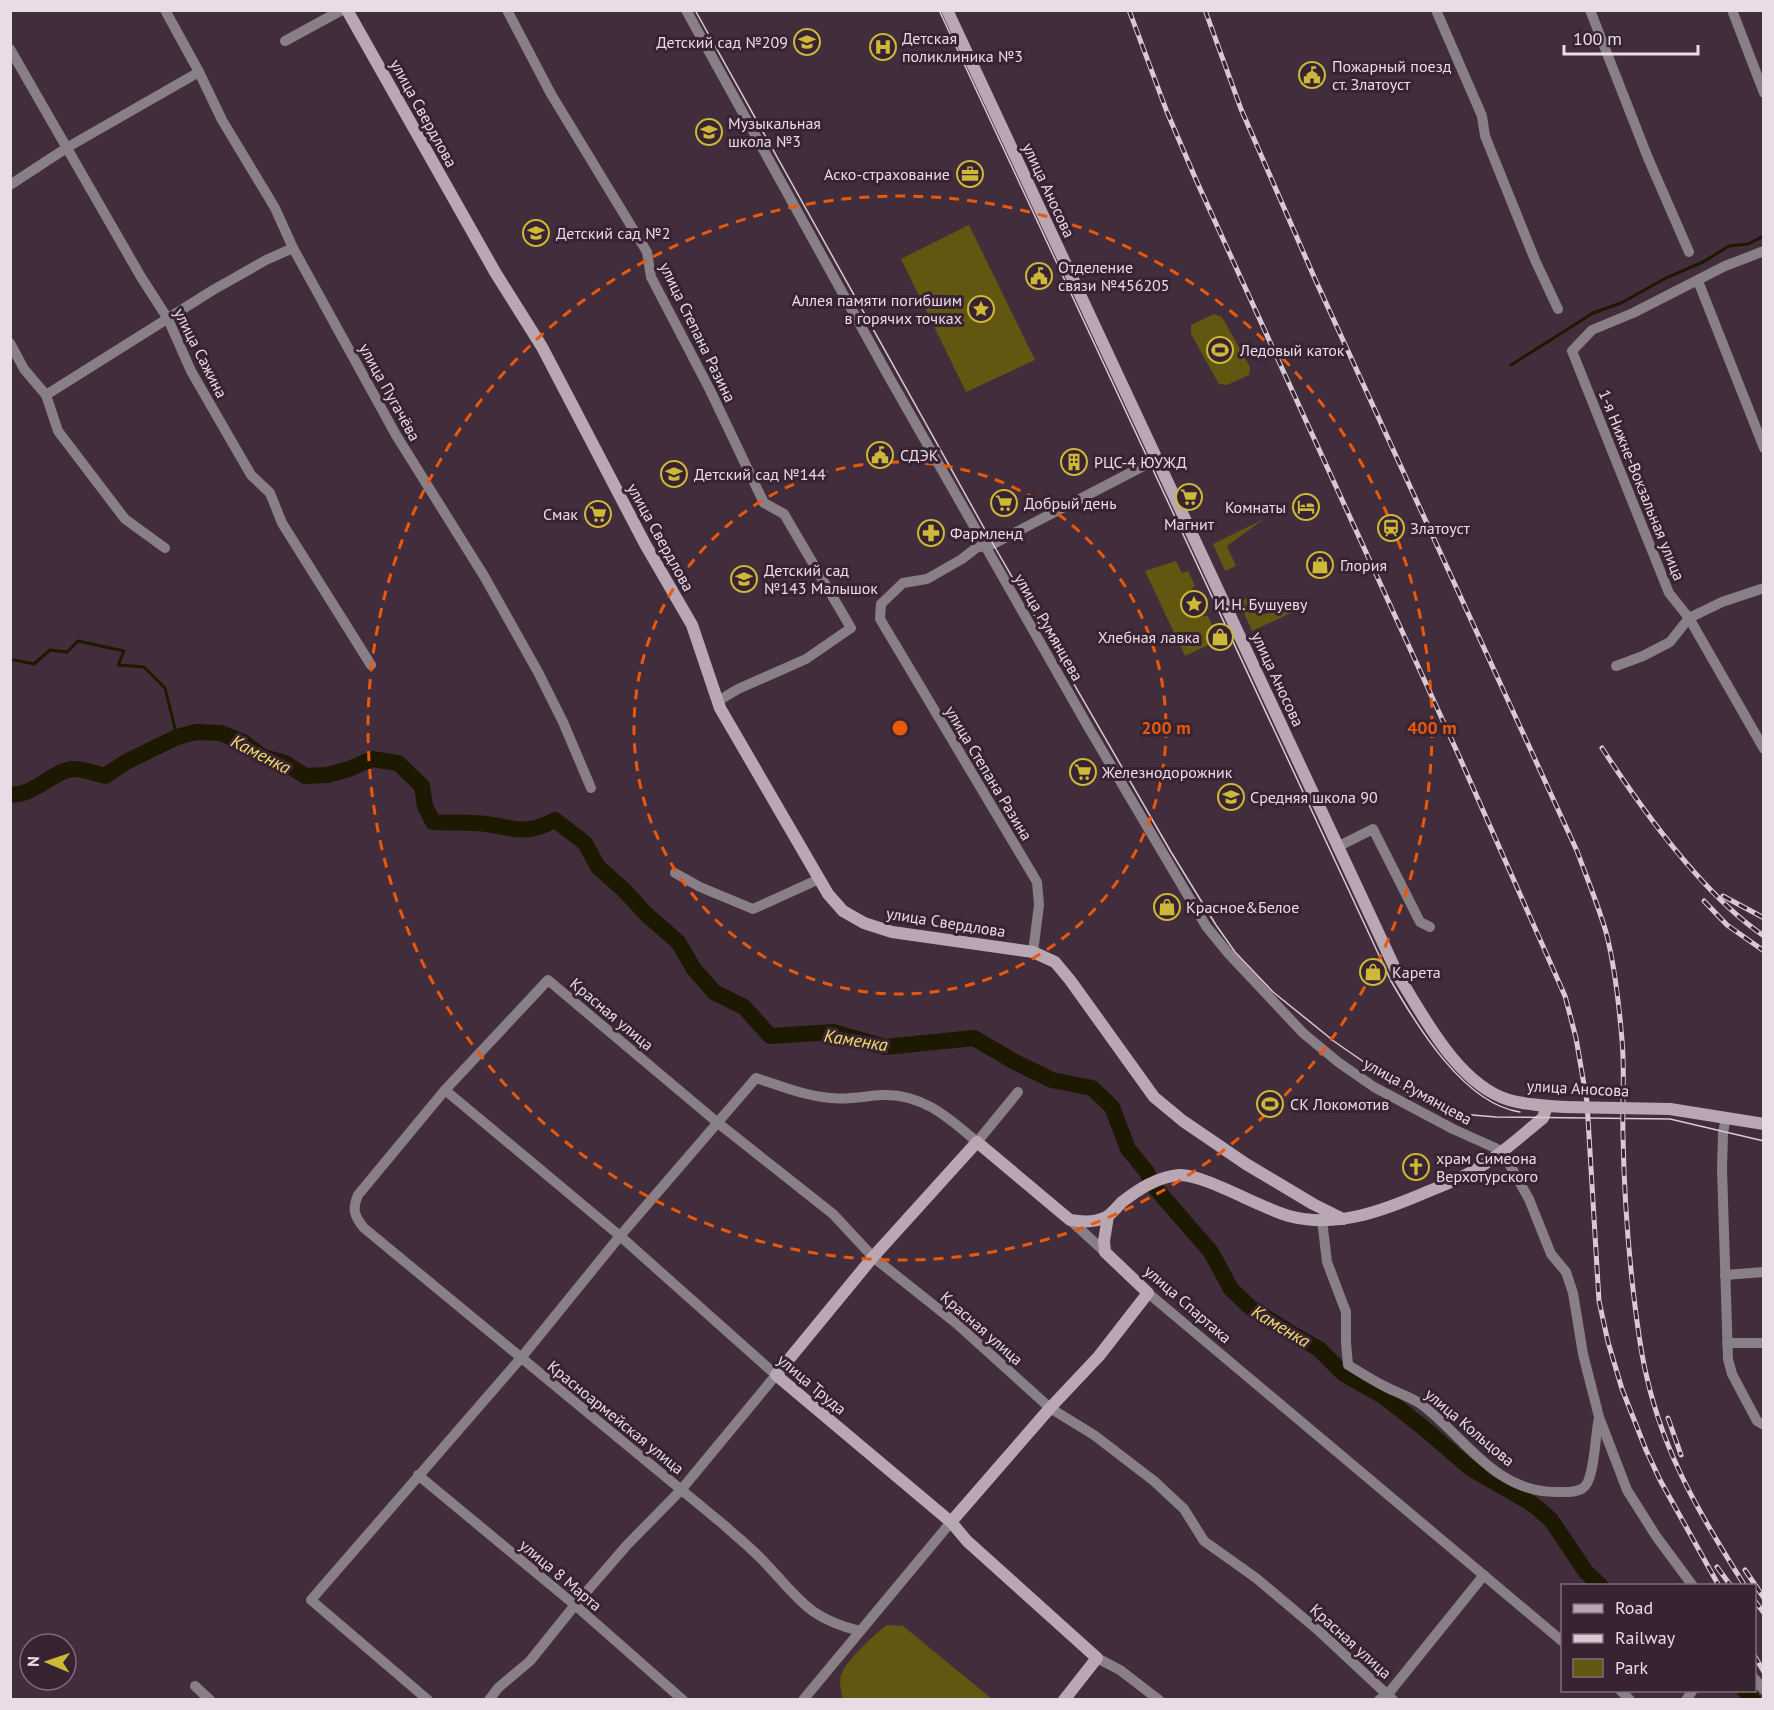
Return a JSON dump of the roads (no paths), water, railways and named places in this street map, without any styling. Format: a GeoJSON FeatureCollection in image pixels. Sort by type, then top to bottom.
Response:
{"type":"FeatureCollection","features":[{"type":"Feature","properties":{"kind":"street","name":"улица Пугачёва"},"geometry":{"type":"LineString","coordinates":[[165,10],[200,72],[222,120],[275,208],[293,248],[396,435],[484,576],[538,672],[563,722],[591,788]]}},
{"type":"Feature","properties":{"kind":"street"},"geometry":{"type":"LineString","coordinates":[[285,41],[342,10]]}},
{"type":"Feature","properties":{"kind":"street","name":"улица Свердлова"},"geometry":{"type":"LineString","coordinates":[[347,10],[495,272],[542,347],[640,534],[692,625],[718,701],[828,894],[843,911],[864,924],[892,932],[1033,952]]}},
{"type":"Feature","properties":{"kind":"street","name":"улица Степана Разина"},"geometry":{"type":"LineString","coordinates":[[507,10],[551,94],[647,252],[647,264],[651,277],[710,390],[764,503],[784,514],[851,628],[806,659],[738,689],[718,701]]}},
{"type":"Feature","properties":{"kind":"street","name":"улица Румянцева"},"geometry":{"type":"LineString","coordinates":[[686,10],[889,377],[1206,926],[1228,953],[1303,1033],[1338,1062],[1374,1087],[1453,1129],[1502,1151]]}},
{"type":"Feature","properties":{"kind":"street","name":"улица Аносова"},"geometry":{"type":"LineString","coordinates":[[947,10],[1337,847],[1399,977],[1431,1029],[1459,1064],[1485,1088],[1519,1102],[1565,1107],[1670,1109],[1764,1124]]}},
{"type":"Feature","properties":{"kind":"street"},"geometry":{"type":"LineString","coordinates":[[1437,10],[1482,116],[1485,136],[1535,260],[1558,309]]}},
{"type":"Feature","properties":{"kind":"street"},"geometry":{"type":"LineString","coordinates":[[1590,10],[1648,158],[1689,252]]}},
{"type":"Feature","properties":{"kind":"street"},"geometry":{"type":"LineString","coordinates":[[1732,10],[1764,93]]}},
{"type":"Feature","properties":{"kind":"street","name":"улица Сажина"},"geometry":{"type":"LineString","coordinates":[[10,49],[141,277],[168,319],[191,371],[252,475],[270,493],[282,523],[371,665]]}},
{"type":"Feature","properties":{"kind":"street"},"geometry":{"type":"LineString","coordinates":[[10,185],[68,147],[200,72]]}},
{"type":"Feature","properties":{"kind":"street"},"geometry":{"type":"LineString","coordinates":[[46,395],[245,272],[293,248]]}},
{"type":"Feature","properties":{"kind":"street"},"geometry":{"type":"LineString","coordinates":[[1764,251],[1725,266],[1698,281],[1764,448]]}},
{"type":"Feature","properties":{"kind":"street","name":"1-я Нижне-Вокзальная улица"},"geometry":{"type":"LineString","coordinates":[[1698,281],[1592,330],[1572,351],[1669,593],[1689,618],[1764,749]]}},
{"type":"Feature","properties":{"kind":"street"},"geometry":{"type":"LineString","coordinates":[[10,343],[24,369],[46,395],[58,431],[125,519],[165,548]]}},
{"type":"Feature","properties":{"kind":"street"},"geometry":{"type":"LineString","coordinates":[[985,546],[993,544],[1157,459]]}},
{"type":"Feature","properties":{"kind":"street","name":"улица Степана Разина"},"geometry":{"type":"LineString","coordinates":[[985,546],[976,548],[962,559],[927,579],[903,584],[881,604],[880,619],[1037,882],[1039,905],[1033,952]]}},
{"type":"Feature","properties":{"kind":"street"},"geometry":{"type":"LineString","coordinates":[[1616,666],[1643,656],[1670,642],[1689,618],[1722,602],[1764,588]]}},
{"type":"Feature","properties":{"kind":"street"},"geometry":{"type":"LineString","coordinates":[[1337,847],[1373,829],[1420,922],[1430,927]]}},
{"type":"Feature","properties":{"kind":"street"},"geometry":{"type":"LineString","coordinates":[[675,873],[700,887],[753,909],[819,879]]}},
{"type":"Feature","properties":{"kind":"street"},"geometry":{"type":"LineString","coordinates":[[1033,952],[1055,962],[1154,1097],[1183,1121],[1246,1164],[1343,1219]]}},
{"type":"Feature","properties":{"kind":"street","name":"Красная улица"},"geometry":{"type":"LineString","coordinates":[[445,1090],[548,980],[832,1214],[873,1257],[956,1323],[1050,1408],[1094,1435],[1154,1481],[1184,1509],[1204,1541],[1256,1578],[1319,1631],[1387,1698]]}},
{"type":"Feature","properties":{"kind":"street","name":"улица Спартака"},"geometry":{"type":"LineString","coordinates":[[718,1122],[756,1078],[806,1094],[832,1098],[850,1099],[883,1095],[909,1098],[928,1104],[946,1115],[1070,1220],[1148,1293],[1561,1639]]}},
{"type":"Feature","properties":{"kind":"street","name":"Красноармейская улица"},"geometry":{"type":"LineString","coordinates":[[445,1090],[358,1195],[354,1205],[355,1218],[364,1228],[767,1564],[810,1611],[835,1625],[860,1631]]}},
{"type":"Feature","properties":{"kind":"street","name":"улица Труда"},"geometry":{"type":"LineString","coordinates":[[445,1090],[620,1236],[776,1375],[951,1522],[967,1541],[1097,1658],[1120,1670],[1159,1700]]}},
{"type":"Feature","properties":{"kind":"street"},"geometry":{"type":"LineString","coordinates":[[489,1700],[498,1688],[530,1661],[627,1545],[681,1490],[873,1257],[977,1142],[1018,1092]]}},
{"type":"Feature","properties":{"kind":"street"},"geometry":{"type":"LineString","coordinates":[[1070,1220],[1082,1222],[1100,1220],[1151,1183],[1167,1176],[1182,1175],[1199,1179],[1289,1216],[1322,1220],[1343,1219],[1385,1210],[1480,1167],[1543,1118],[1547,1106]]}},
{"type":"Feature","properties":{"kind":"street"},"geometry":{"type":"LineString","coordinates":[[1726,1117],[1722,1148],[1728,1359],[1732,1374],[1757,1421],[1764,1425]]}},
{"type":"Feature","properties":{"kind":"street"},"geometry":{"type":"LineString","coordinates":[[428,1700],[311,1600],[521,1358],[620,1236],[718,1122]]}},
{"type":"Feature","properties":{"kind":"street","name":"улица Кольцова"},"geometry":{"type":"LineString","coordinates":[[1322,1220],[1327,1262],[1346,1312],[1348,1365],[1385,1387],[1408,1396],[1424,1407],[1496,1471],[1525,1489],[1571,1492],[1583,1489],[1587,1484],[1593,1464],[1595,1432],[1599,1417],[1583,1354],[1573,1293],[1566,1272],[1551,1254],[1529,1199],[1502,1151]]}},
{"type":"Feature","properties":{"kind":"street"},"geometry":{"type":"LineString","coordinates":[[1105,1252],[1104,1241],[1108,1216]]}},
{"type":"Feature","properties":{"kind":"street"},"geometry":{"type":"LineString","coordinates":[[1725,1275],[1764,1272]]}},
{"type":"Feature","properties":{"kind":"street"},"geometry":{"type":"LineString","coordinates":[[803,1700],[951,1522],[1050,1408],[1099,1356],[1148,1293]]}},
{"type":"Feature","properties":{"kind":"street"},"geometry":{"type":"LineString","coordinates":[[1727,1343],[1764,1343]]}},
{"type":"Feature","properties":{"kind":"street"},"geometry":{"type":"LineString","coordinates":[[1599,1417],[1627,1490],[1656,1536],[1692,1584]]}},
{"type":"Feature","properties":{"kind":"street","name":"улица 8 Марта"},"geometry":{"type":"LineString","coordinates":[[418,1475],[575,1605],[683,1700]]}},
{"type":"Feature","properties":{"kind":"street"},"geometry":{"type":"LineString","coordinates":[[1387,1698],[1484,1575]]}},
{"type":"Feature","properties":{"kind":"street"},"geometry":{"type":"LineString","coordinates":[[1064,1700],[1097,1658]]}},
{"type":"Feature","properties":{"kind":"street"},"geometry":{"type":"LineString","coordinates":[[195,1686],[210,1700]]}},
{"type":"Feature","properties":{"kind":"waterway"},"geometry":{"type":"LineString","coordinates":[[1511,365],[1593,313],[1621,303],[1666,278],[1703,262],[1729,246],[1748,244],[1764,236]]}},
{"type":"Feature","properties":{"kind":"waterway"},"geometry":{"type":"LineString","coordinates":[[10,659],[34,664],[50,650],[67,652],[78,641],[124,651],[118,665],[144,667],[165,688],[177,737]]}},
{"type":"Feature","properties":{"kind":"waterway","name":"Каменка"},"geometry":{"type":"LineString","coordinates":[[10,795],[27,792],[56,775],[72,769],[105,776],[126,762],[177,737],[196,732],[221,733],[243,742],[263,757],[285,763],[305,776],[327,775],[372,759],[398,763],[422,786],[425,806],[433,822],[479,823],[520,830],[536,828],[555,820],[585,843],[598,867],[678,942],[694,969],[714,992],[744,1007],[770,1036],[833,1032],[885,1047],[974,1038],[1052,1080],[1092,1088],[1112,1107],[1128,1149],[1147,1172],[1151,1183],[1211,1252],[1231,1289],[1251,1308],[1319,1349],[1344,1374],[1383,1396],[1470,1468],[1534,1505],[1551,1520],[1586,1572],[1599,1584]]}},
{"type":"Feature","properties":{"kind":"waterway","name":"Каменка"},"geometry":{"type":"LineString","coordinates":[[1746,1692],[1753,1700]]}},
{"type":"Feature","properties":{"kind":"tram line"},"geometry":{"type":"LineString","coordinates":[[695,10],[993,544],[1171,852],[1235,952],[1273,992],[1335,1042],[1413,1096],[1449,1113],[1496,1117],[1670,1119],[1764,1141]]}},
{"type":"Feature","properties":{"kind":"tram line"},"geometry":{"type":"LineString","coordinates":[[939,10],[1391,981],[1428,1040],[1461,1079],[1499,1106],[1520,1112]]}},
{"type":"Feature","properties":{"kind":"railway"},"geometry":{"type":"LineString","coordinates":[[1129,10],[1167,112],[1197,182],[1459,756],[1565,996],[1576,1038],[1587,1102],[1599,1301],[1608,1342],[1622,1389],[1646,1450],[1660,1480],[1718,1584]]}},
{"type":"Feature","properties":{"kind":"railway"},"geometry":{"type":"LineString","coordinates":[[1205,10],[1241,109],[1315,279],[1577,851],[1600,912],[1612,959],[1622,1040],[1624,1178],[1630,1263],[1645,1369],[1655,1407],[1675,1461],[1700,1511],[1744,1584]]}},
{"type":"Feature","properties":{"kind":"railway"},"geometry":{"type":"LineString","coordinates":[[1602,748],[1655,824],[1696,875],[1718,898],[1764,936]]}},
{"type":"Feature","properties":{"kind":"railway"},"geometry":{"type":"LineString","coordinates":[[1723,896],[1764,918]]}},
{"type":"Feature","properties":{"kind":"railway"},"geometry":{"type":"LineString","coordinates":[[1704,901],[1727,925],[1764,951]]}},
{"type":"Feature","properties":{"kind":"railway"},"geometry":{"type":"LineString","coordinates":[[1668,1418],[1681,1455]]}},
{"type":"Feature","properties":{"kind":"railway"},"geometry":{"type":"LineString","coordinates":[[1717,1567],[1730,1584]]}},
{"type":"Feature","properties":{"kind":"railway"},"geometry":{"type":"LineString","coordinates":[[1745,1570],[1754,1584]]}},
{"type":"Feature","properties":{"kind":"railway"},"geometry":{"type":"LineString","coordinates":[[1756,1586],[1764,1598]]}},
{"type":"Feature","properties":{"kind":"railway"},"geometry":{"type":"LineString","coordinates":[[1756,1603],[1764,1613]]}},
{"type":"Feature","properties":{"kind":"railway"},"geometry":{"type":"LineString","coordinates":[[1756,1658],[1764,1672]]}},
{"type":"Feature","properties":{"kind":"place","name":"Детский сад №209"},"geometry":{"type":"Point","coordinates":[807,42]}},
{"type":"Feature","properties":{"kind":"place","name":"Детская поликлиника №3"},"geometry":{"type":"Point","coordinates":[883,47]}},
{"type":"Feature","properties":{"kind":"place","name":"Пожарный поезд ст. Златоуст"},"geometry":{"type":"Point","coordinates":[1312,75]}},
{"type":"Feature","properties":{"kind":"place","name":"Музыкальная школа №3"},"geometry":{"type":"Point","coordinates":[709,132]}},
{"type":"Feature","properties":{"kind":"place","name":"Аско-страхование"},"geometry":{"type":"Point","coordinates":[970,174]}},
{"type":"Feature","properties":{"kind":"place","name":"Детский сад №2"},"geometry":{"type":"Point","coordinates":[536,233]}},
{"type":"Feature","properties":{"kind":"place","name":"Отделение связи №456205"},"geometry":{"type":"Point","coordinates":[1039,276]}},
{"type":"Feature","properties":{"kind":"place","name":"Аллея памяти погибшим в горячих точках"},"geometry":{"type":"Point","coordinates":[981,309]}},
{"type":"Feature","properties":{"kind":"place","name":"Ледовый каток"},"geometry":{"type":"Point","coordinates":[1220,350]}},
{"type":"Feature","properties":{"kind":"place","name":"СДЭК"},"geometry":{"type":"Point","coordinates":[880,455]}},
{"type":"Feature","properties":{"kind":"place","name":"РЦС-4 ЮУЖД"},"geometry":{"type":"Point","coordinates":[1074,462]}},
{"type":"Feature","properties":{"kind":"place","name":"Детский сад №144"},"geometry":{"type":"Point","coordinates":[674,474]}},
{"type":"Feature","properties":{"kind":"place","name":"Магнит"},"geometry":{"type":"Point","coordinates":[1189,497]}},
{"type":"Feature","properties":{"kind":"place","name":"Добрый день"},"geometry":{"type":"Point","coordinates":[1004,503]}},
{"type":"Feature","properties":{"kind":"place","name":"Комнаты"},"geometry":{"type":"Point","coordinates":[1306,507]}},
{"type":"Feature","properties":{"kind":"place","name":"Смак"},"geometry":{"type":"Point","coordinates":[598,514]}},
{"type":"Feature","properties":{"kind":"place","name":"Златоуст"},"geometry":{"type":"Point","coordinates":[1391,528]}},
{"type":"Feature","properties":{"kind":"place","name":"Фармленд"},"geometry":{"type":"Point","coordinates":[931,533]}},
{"type":"Feature","properties":{"kind":"place","name":"Глория"},"geometry":{"type":"Point","coordinates":[1320,565]}},
{"type":"Feature","properties":{"kind":"place","name":"Детский сад №143 Малышок"},"geometry":{"type":"Point","coordinates":[744,579]}},
{"type":"Feature","properties":{"kind":"place","name":"И. Н. Бушуеву"},"geometry":{"type":"Point","coordinates":[1194,604]}},
{"type":"Feature","properties":{"kind":"place","name":"Хлебная лавка"},"geometry":{"type":"Point","coordinates":[1220,637]}},
{"type":"Feature","properties":{"kind":"place","name":"Железнодорожник"},"geometry":{"type":"Point","coordinates":[1083,772]}},
{"type":"Feature","properties":{"kind":"place","name":"Средняя школа 90"},"geometry":{"type":"Point","coordinates":[1231,797]}},
{"type":"Feature","properties":{"kind":"place","name":"Красное&Белое"},"geometry":{"type":"Point","coordinates":[1167,907]}},
{"type":"Feature","properties":{"kind":"place","name":"Карета"},"geometry":{"type":"Point","coordinates":[1373,972]}},
{"type":"Feature","properties":{"kind":"place","name":"СК Локомотив"},"geometry":{"type":"Point","coordinates":[1270,1104]}},
{"type":"Feature","properties":{"kind":"place","name":"храм Симеона Верхотурского"},"geometry":{"type":"Point","coordinates":[1416,1167]}}]}
